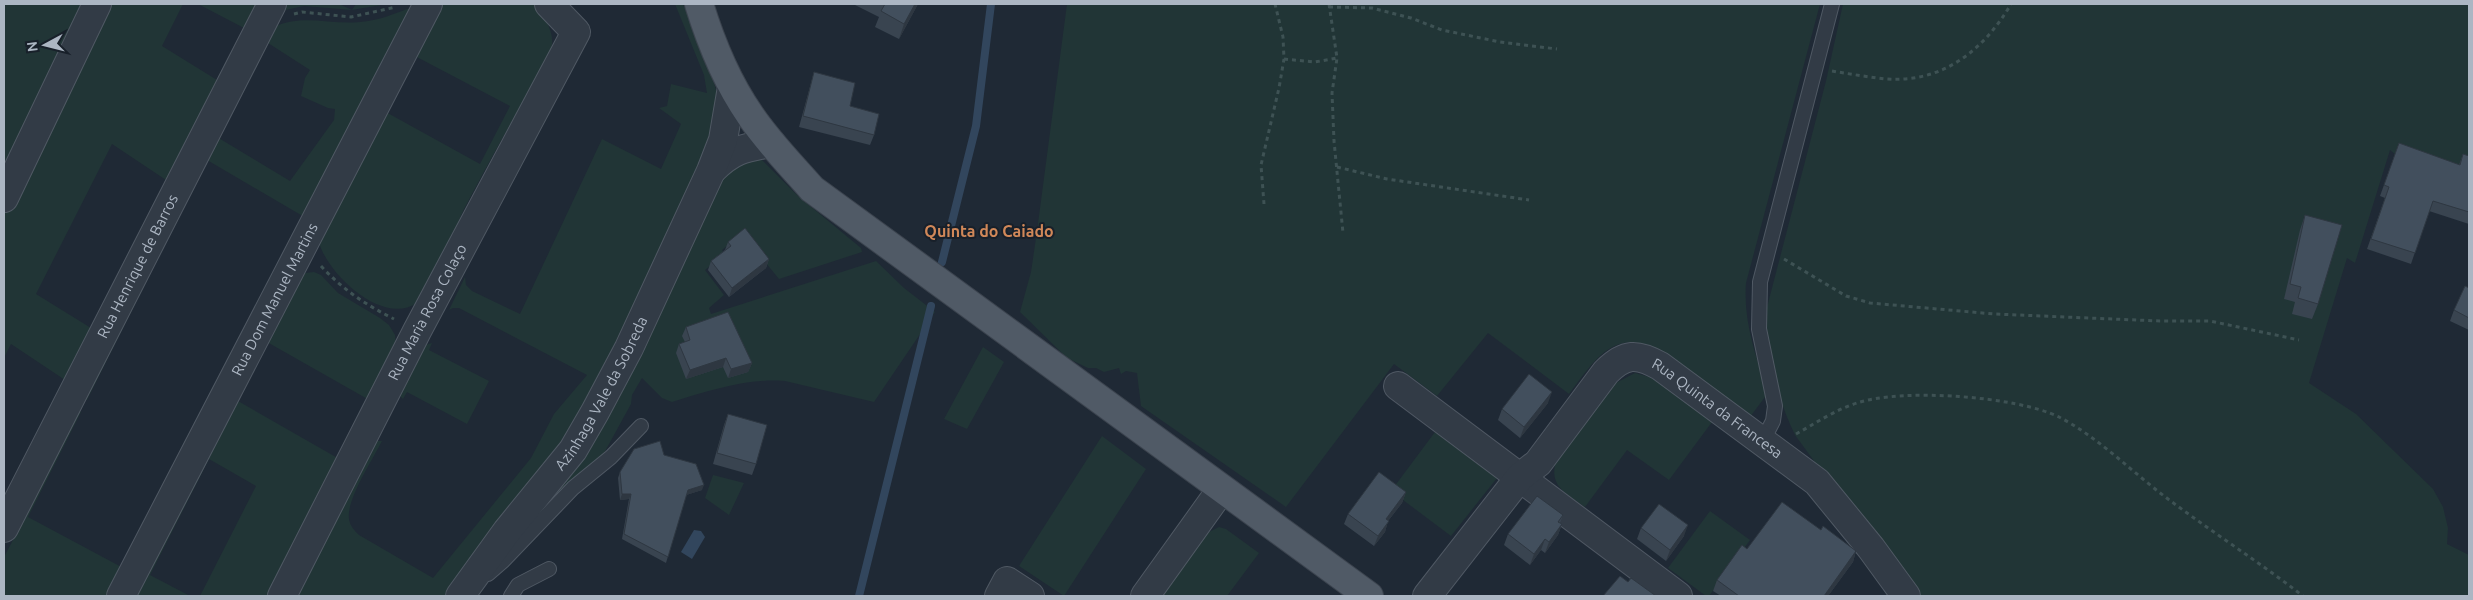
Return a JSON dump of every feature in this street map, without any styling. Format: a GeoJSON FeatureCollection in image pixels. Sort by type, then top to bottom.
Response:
{"type":"FeatureCollection","features":[{"type":"Feature","properties":{"kind":"main road"},"geometry":{"type":"LineString","coordinates":[[699,4],[716,51],[732,87],[750,116],[771,143],[812,189],[1369,596]]}},
{"type":"Feature","properties":{"kind":"street"},"geometry":{"type":"LineString","coordinates":[[4,198],[97,4]]}},
{"type":"Feature","properties":{"kind":"street","name":"Rua Dom Manuel Martins"},"geometry":{"type":"LineString","coordinates":[[121,596],[428,4]]}},
{"type":"Feature","properties":{"kind":"street","name":"Rua Maria Rosa Colaço"},"geometry":{"type":"LineString","coordinates":[[282,596],[417,331],[576,32],[549,4]]}},
{"type":"Feature","properties":{"kind":"street","name":"Rua Henrique de Barros"},"geometry":{"type":"LineString","coordinates":[[4,528],[268,12]]}},
{"type":"Feature","properties":{"kind":"street","name":"Azinhaga Vale da Sobreda"},"geometry":{"type":"LineString","coordinates":[[460,596],[507,532],[572,450],[591,420],[629,348],[711,171],[723,140],[732,87]]}},
{"type":"Feature","properties":{"kind":"street","name":"Azinhaga Vale da Sobreda"},"geometry":{"type":"LineString","coordinates":[[711,171],[726,156],[741,148],[771,143]]}},
{"type":"Feature","properties":{"kind":"street","name":"Rua Quinta da Francesa"},"geometry":{"type":"LineString","coordinates":[[1427,596],[1520,477],[1538,463],[1606,372],[1616,362],[1630,356],[1645,357],[1660,366],[1817,482],[1871,548],[1906,596]]}},
{"type":"Feature","properties":{"kind":"street"},"geometry":{"type":"LineString","coordinates":[[1398,386],[1678,596]]}},
{"type":"Feature","properties":{"kind":"street"},"geometry":{"type":"LineString","coordinates":[[1146,596],[1222,490]]}},
{"type":"Feature","properties":{"kind":"street"},"geometry":{"type":"LineString","coordinates":[[1003,589],[1030,596]]}},
{"type":"Feature","properties":{"kind":"lane"},"geometry":{"type":"LineString","coordinates":[[1768,445],[1774,406],[1759,329],[1760,282],[1817,68],[1832,4]]}},
{"type":"Feature","properties":{"kind":"lane"},"geometry":{"type":"LineString","coordinates":[[460,596],[504,561],[573,488],[611,457],[641,426]]}},
{"type":"Feature","properties":{"kind":"lane"},"geometry":{"type":"LineString","coordinates":[[511,596],[518,585],[549,569]]}},
{"type":"Feature","properties":{"kind":"path"},"geometry":{"type":"LineString","coordinates":[[1264,204],[1261,165],[1284,60],[1283,37],[1275,4]]}},
{"type":"Feature","properties":{"kind":"path"},"geometry":{"type":"LineString","coordinates":[[1817,68],[1887,79],[1932,73],[1972,53],[1989,37],[2011,4]]}},
{"type":"Feature","properties":{"kind":"path"},"geometry":{"type":"LineString","coordinates":[[1343,233],[1332,93],[1336,58],[1329,5],[1372,8],[1411,18],[1442,30],[1500,42],[1557,49]]}},
{"type":"Feature","properties":{"kind":"path"},"geometry":{"type":"LineString","coordinates":[[268,12],[302,12],[351,17],[398,6]]}},
{"type":"Feature","properties":{"kind":"path"},"geometry":{"type":"LineString","coordinates":[[1284,60],[1315,62],[1336,58]]}},
{"type":"Feature","properties":{"kind":"path"},"geometry":{"type":"LineString","coordinates":[[1337,167],[1387,179],[1529,200]]}},
{"type":"Feature","properties":{"kind":"path"},"geometry":{"type":"LineString","coordinates":[[304,246],[338,284],[371,307],[417,331]]}},
{"type":"Feature","properties":{"kind":"path"},"geometry":{"type":"LineString","coordinates":[[1767,254],[1794,263],[1846,296],[1870,303],[1994,314],[2160,321],[2210,321],[2299,340]]}},
{"type":"Feature","properties":{"kind":"path"},"geometry":{"type":"LineString","coordinates":[[1768,445],[1838,410],[1858,402],[1878,398],[1907,396],[1971,399],[2007,402],[2043,410],[2073,426],[2167,498],[2303,596]]}},
{"type":"Feature","properties":{"kind":"green space"},"geometry":{"type":"Polygon","coordinates":[[[4,4],[88,4],[4,186],[4,4]]]}},
{"type":"Feature","properties":{"kind":"green space"},"geometry":{"type":"Polygon","coordinates":[[[105,4],[183,4],[162,46],[217,80],[244,28],[198,4],[264,4],[65,380],[11,344],[4,358],[4,210],[105,4]],[[112,144],[36,294],[91,328],[166,180],[112,144]]]}},
{"type":"Feature","properties":{"kind":"green space"},"geometry":{"type":"Polygon","coordinates":[[[279,4],[339,4],[352,10],[304,6],[276,12],[279,4]]]}},
{"type":"Feature","properties":{"kind":"green space"},"geometry":{"type":"Polygon","coordinates":[[[356,4],[387,4],[352,10],[356,4]]]}},
{"type":"Feature","properties":{"kind":"green space"},"geometry":{"type":"Polygon","coordinates":[[[436,4],[535,4],[550,28],[552,45],[543,70],[512,121],[464,209],[442,260],[423,297],[417,303],[403,308],[388,308],[373,303],[345,282],[325,256],[319,243],[384,111],[480,164],[510,106],[413,55],[436,4]]]}},
{"type":"Feature","properties":{"kind":"green space"},"geometry":{"type":"Polygon","coordinates":[[[675,4],[683,4],[706,59],[715,87],[720,116],[668,248],[565,443],[448,596],[297,596],[371,445],[377,441],[382,441],[352,501],[349,511],[350,524],[359,535],[433,578],[531,458],[554,414],[587,375],[459,308],[449,310],[465,277],[466,285],[472,291],[520,314],[602,139],[661,169],[681,124],[659,108],[667,106],[671,84],[707,93],[704,75],[675,4]]]}},
{"type":"Feature","properties":{"kind":"green space"},"geometry":{"type":"Polygon","coordinates":[[[1067,4],[1820,4],[1746,283],[1748,325],[1768,393],[1750,417],[1655,349],[1640,343],[1627,343],[1615,346],[1605,352],[1586,371],[1569,394],[1488,333],[1437,396],[1394,364],[1286,507],[1141,406],[1137,373],[1126,371],[1121,374],[1119,368],[1104,372],[1096,368],[1088,368],[1067,358],[1020,312],[1031,272],[1067,4]]]}},
{"type":"Feature","properties":{"kind":"green space"},"geometry":{"type":"Polygon","coordinates":[[[1843,4],[2469,4],[2469,168],[2395,154],[2390,150],[2355,263],[2347,258],[2309,383],[2356,414],[2433,489],[2443,507],[2448,528],[2447,544],[2469,555],[2469,596],[1913,596],[1795,435],[1777,390],[1770,359],[1766,327],[1766,311],[1826,81],[1843,4]]]}},
{"type":"Feature","properties":{"kind":"green space"},"geometry":{"type":"Polygon","coordinates":[[[413,7],[306,218],[207,160],[87,400],[82,400],[217,137],[290,181],[334,120],[335,109],[328,108],[301,96],[305,78],[310,70],[268,43],[254,69],[276,26],[307,20],[349,23],[367,21],[413,7]]]}},
{"type":"Feature","properties":{"kind":"green space"},"geometry":{"type":"Polygon","coordinates":[[[760,158],[798,196],[861,248],[862,252],[779,279],[742,234],[722,250],[725,254],[705,270],[724,295],[709,308],[711,314],[876,261],[904,288],[935,312],[874,402],[785,381],[756,381],[728,386],[672,402],[662,398],[642,378],[632,395],[631,404],[603,455],[567,484],[514,541],[723,167],[760,158]]]}},
{"type":"Feature","properties":{"kind":"green space"},"geometry":{"type":"Polygon","coordinates":[[[314,272],[321,275],[338,293],[389,325],[395,335],[396,345],[371,401],[267,342],[238,401],[341,460],[271,596],[200,596],[256,486],[209,459],[150,575],[190,596],[131,596],[295,281],[305,273],[314,272]]]}},
{"type":"Feature","properties":{"kind":"green space"},"geometry":{"type":"Polygon","coordinates":[[[432,343],[429,350],[489,381],[467,424],[407,392],[403,399],[400,396],[400,388],[425,345],[432,343]]]}},
{"type":"Feature","properties":{"kind":"green space"},"geometry":{"type":"Polygon","coordinates":[[[983,347],[1004,362],[967,429],[944,419],[983,347]]]}},
{"type":"Feature","properties":{"kind":"green space"},"geometry":{"type":"Polygon","coordinates":[[[1635,373],[1653,378],[1712,422],[1669,480],[1627,450],[1585,507],[1565,493],[1556,482],[1554,476],[1557,458],[1614,384],[1635,373]]]}},
{"type":"Feature","properties":{"kind":"green space"},"geometry":{"type":"Polygon","coordinates":[[[77,410],[81,412],[28,517],[127,570],[114,596],[4,596],[4,557],[30,508],[63,432],[77,410]]]}},
{"type":"Feature","properties":{"kind":"green space"},"geometry":{"type":"Polygon","coordinates":[[[1435,432],[1497,478],[1451,536],[1391,491],[1435,432]]]}},
{"type":"Feature","properties":{"kind":"green space"},"geometry":{"type":"Polygon","coordinates":[[[1102,436],[1146,469],[1064,596],[1019,566],[1102,436]]]}},
{"type":"Feature","properties":{"kind":"green space"},"geometry":{"type":"Polygon","coordinates":[[[713,475],[744,483],[729,515],[705,498],[713,475]]]}},
{"type":"Feature","properties":{"kind":"green space"},"geometry":{"type":"Polygon","coordinates":[[[1710,511],[1750,540],[1709,596],[1706,596],[1668,568],[1710,511]]]}},
{"type":"Feature","properties":{"kind":"green space"},"geometry":{"type":"Polygon","coordinates":[[[1219,527],[1226,529],[1259,553],[1227,596],[1162,596],[1207,533],[1219,527]]]}},
{"type":"Feature","properties":{"kind":"water"},"geometry":{"type":"Polygon","coordinates":[[[694,530],[701,531],[705,537],[692,559],[681,552],[694,530]]]}},
{"type":"Feature","properties":{"kind":"building"},"geometry":{"type":"Polygon","coordinates":[[[885,4],[915,4],[904,24],[881,11],[885,4]]]}},
{"type":"Feature","properties":{"kind":"building"},"geometry":{"type":"Polygon","coordinates":[[[814,72],[855,83],[850,106],[879,114],[874,135],[803,116],[814,72]]]}},
{"type":"Feature","properties":{"kind":"building"},"geometry":{"type":"Polygon","coordinates":[[[2399,143],[2460,165],[2463,154],[2469,156],[2469,212],[2433,201],[2415,253],[2371,239],[2389,187],[2384,185],[2399,143]]]}},
{"type":"Feature","properties":{"kind":"building"},"geometry":{"type":"Polygon","coordinates":[[[2305,215],[2342,225],[2318,304],[2298,298],[2301,287],[2290,284],[2305,215]]]}},
{"type":"Feature","properties":{"kind":"building"},"geometry":{"type":"Polygon","coordinates":[[[745,228],[769,259],[732,288],[711,261],[731,246],[728,242],[745,228]]]}},
{"type":"Feature","properties":{"kind":"building"},"geometry":{"type":"Polygon","coordinates":[[[2465,286],[2469,288],[2469,318],[2454,310],[2465,286]]]}},
{"type":"Feature","properties":{"kind":"building"},"geometry":{"type":"Polygon","coordinates":[[[728,312],[752,363],[731,369],[726,358],[690,370],[679,344],[690,340],[686,327],[728,312]]]}},
{"type":"Feature","properties":{"kind":"building"},"geometry":{"type":"Polygon","coordinates":[[[1529,374],[1552,392],[1524,427],[1502,409],[1529,374]]]}},
{"type":"Feature","properties":{"kind":"building"},"geometry":{"type":"Polygon","coordinates":[[[728,414],[767,425],[756,464],[717,453],[728,414]]]}},
{"type":"Feature","properties":{"kind":"building"},"geometry":{"type":"Polygon","coordinates":[[[660,441],[664,455],[696,464],[704,485],[688,490],[668,557],[624,534],[631,494],[622,494],[620,472],[634,449],[660,441]]]}},
{"type":"Feature","properties":{"kind":"building"},"geometry":{"type":"Polygon","coordinates":[[[1379,472],[1406,492],[1386,519],[1389,521],[1378,536],[1348,514],[1379,472]]]}},
{"type":"Feature","properties":{"kind":"building"},"geometry":{"type":"Polygon","coordinates":[[[1537,496],[1563,515],[1558,522],[1562,524],[1549,542],[1545,539],[1534,554],[1508,534],[1537,496]]]}},
{"type":"Feature","properties":{"kind":"building"},"geometry":{"type":"Polygon","coordinates":[[[1782,502],[1821,530],[1823,526],[1856,551],[1824,596],[1739,596],[1717,580],[1742,545],[1747,549],[1782,502]]]}},
{"type":"Feature","properties":{"kind":"building"},"geometry":{"type":"Polygon","coordinates":[[[1659,504],[1688,525],[1670,550],[1641,528],[1659,504]]]}},
{"type":"Feature","properties":{"kind":"building"},"geometry":{"type":"Polygon","coordinates":[[[1620,576],[1628,582],[1631,578],[1656,596],[1603,596],[1620,576]]]}},
{"type":"Feature","properties":{"kind":"waterway"},"geometry":{"type":"LineString","coordinates":[[942,262],[976,126],[991,4]]}},
{"type":"Feature","properties":{"kind":"waterway"},"geometry":{"type":"LineString","coordinates":[[859,596],[931,306]]}},
{"type":"Feature","properties":{"kind":"district","name":"Quinta do Caiado"},"geometry":{"type":"Point","coordinates":[989,231]}}]}
